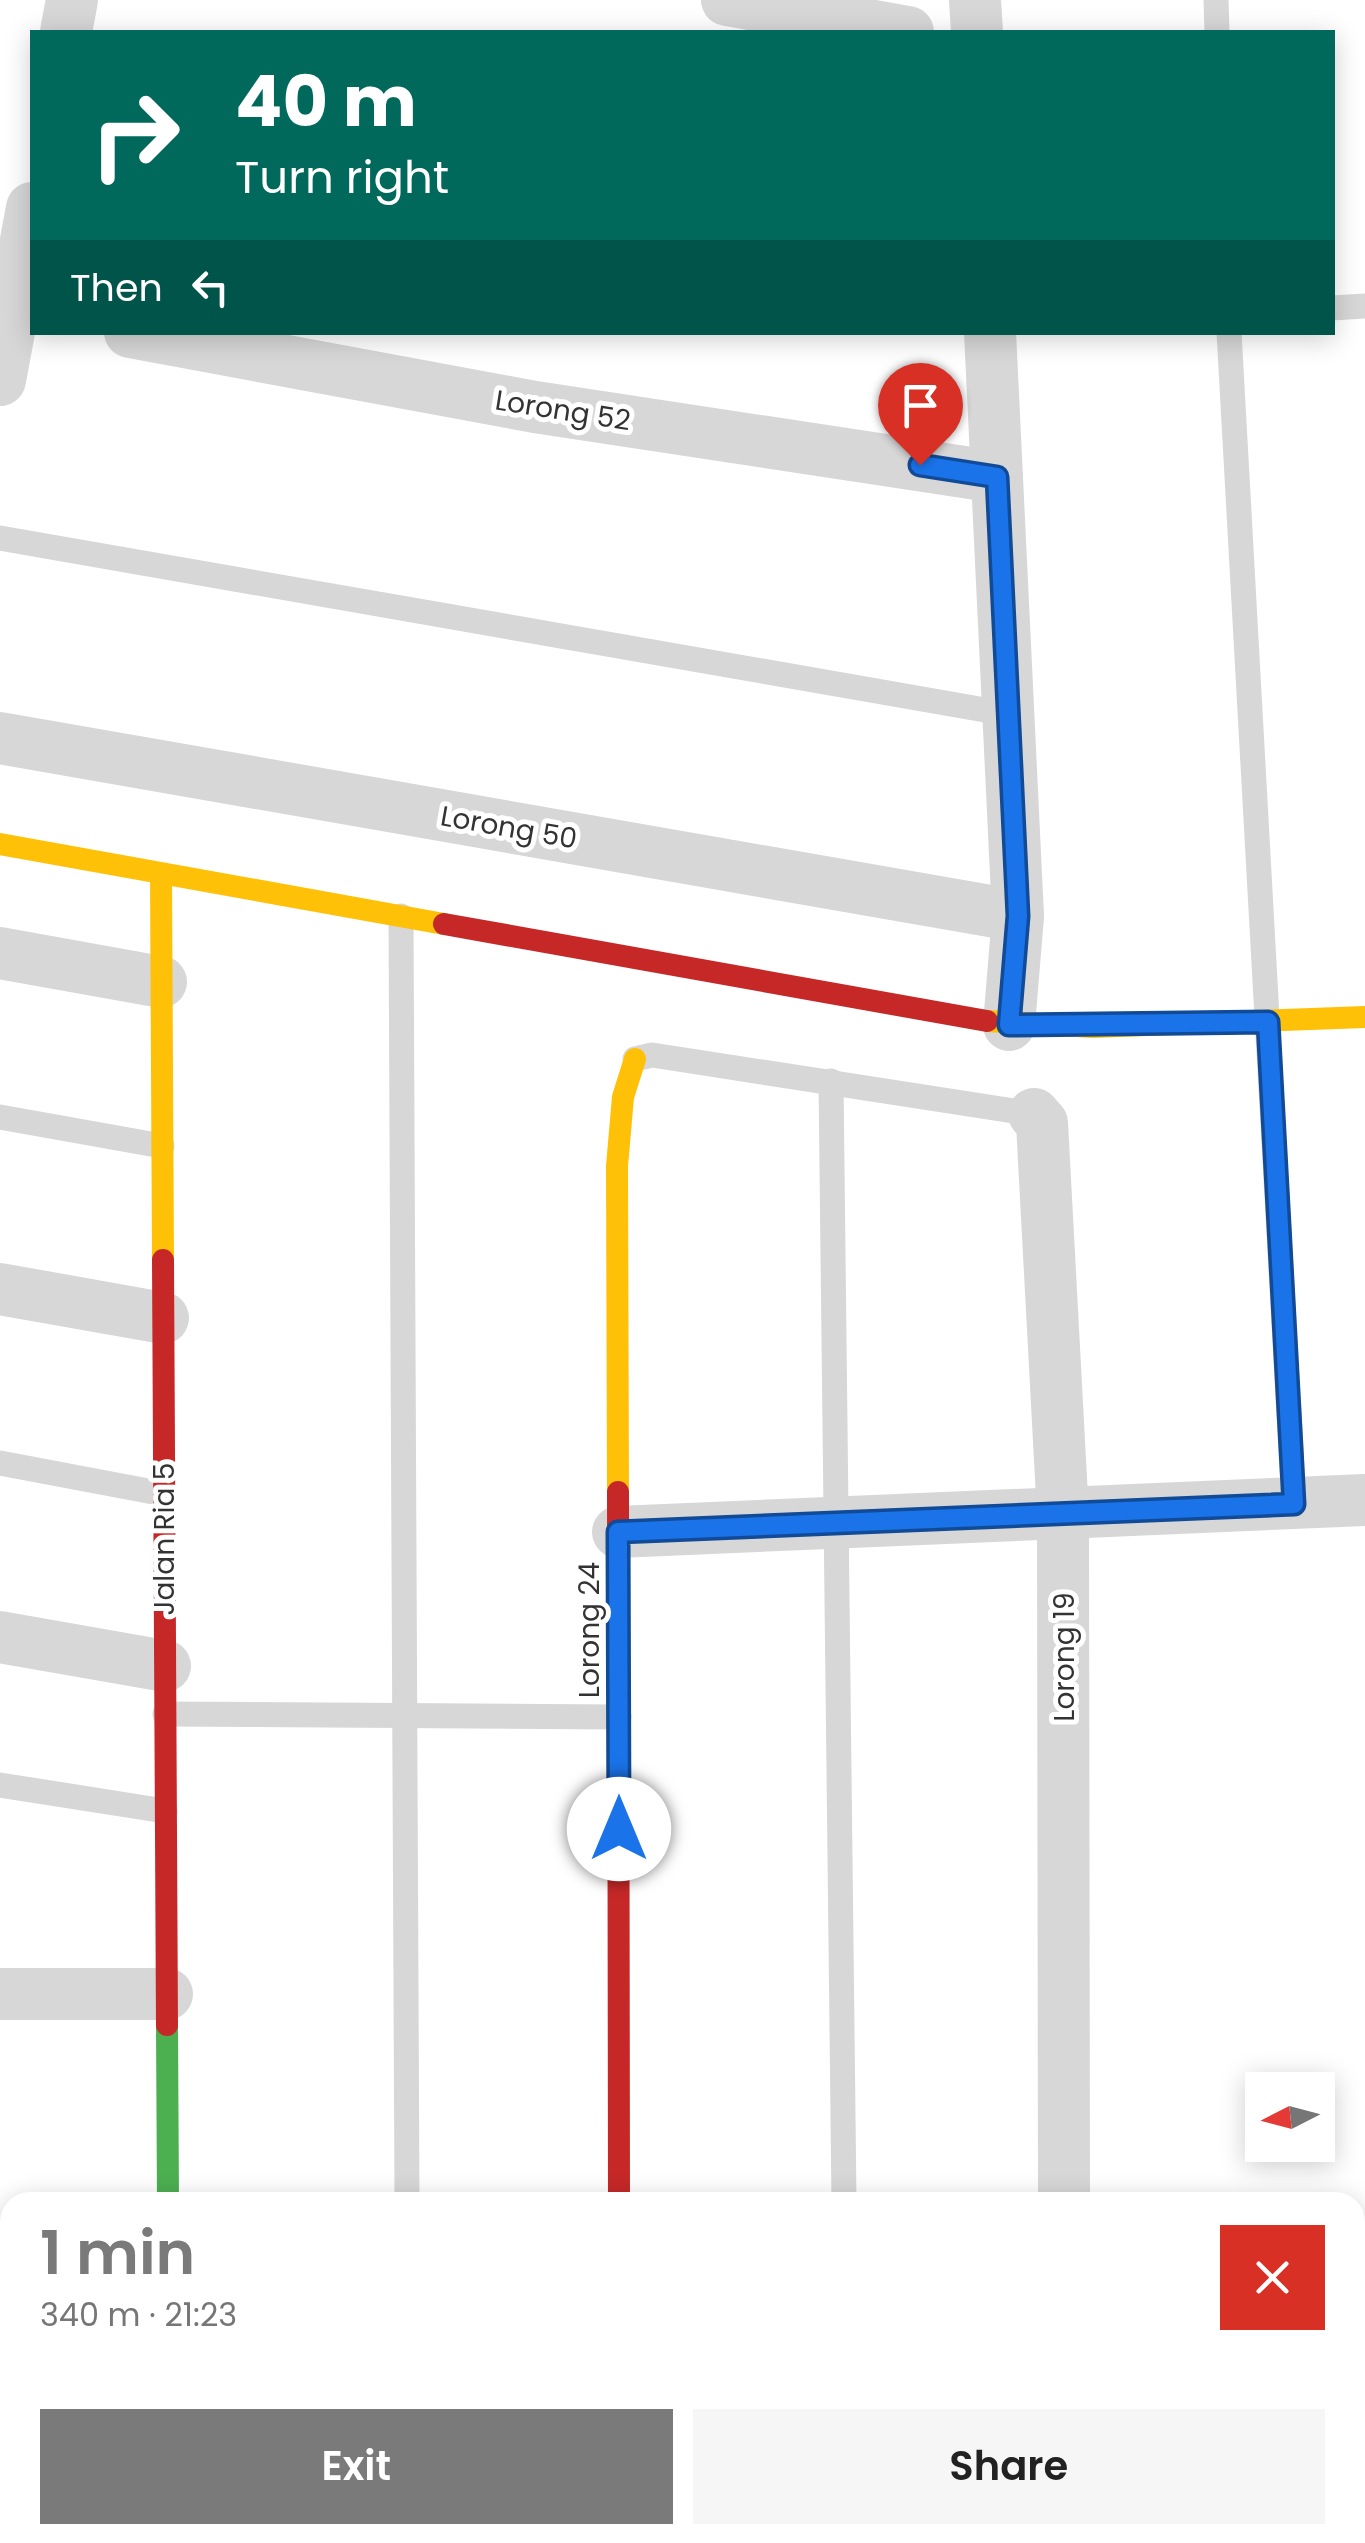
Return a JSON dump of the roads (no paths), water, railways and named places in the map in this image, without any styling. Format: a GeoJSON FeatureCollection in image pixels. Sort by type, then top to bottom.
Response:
{"type":"FeatureCollection","features":[{"type":"Feature","properties":{"kind":"street"},"geometry":{"type":"LineString","coordinates":[[66,30],[72,0]]}},
{"type":"Feature","properties":{"kind":"street"},"geometry":{"type":"LineString","coordinates":[[727,0],[897,30]]}},
{"type":"Feature","properties":{"kind":"street"},"geometry":{"type":"LineString","coordinates":[[975,0],[976,30]]}},
{"type":"Feature","properties":{"kind":"street"},"geometry":{"type":"LineString","coordinates":[[0,380],[23,313],[30,231]]}},
{"type":"Feature","properties":{"kind":"street","name":"Lorong 52"},"geometry":{"type":"LineString","coordinates":[[146,335],[536,406],[997,477]]}},
{"type":"Feature","properties":{"kind":"street"},"geometry":{"type":"LineString","coordinates":[[990,335],[1018,916],[1009,1025]]}},
{"type":"Feature","properties":{"kind":"street","name":"Lorong 50"},"geometry":{"type":"LineString","coordinates":[[0,738],[1018,916]]}},
{"type":"Feature","properties":{"kind":"street"},"geometry":{"type":"LineString","coordinates":[[0,844],[1009,1025],[1365,1017]]}},
{"type":"Feature","properties":{"kind":"street","name":"Jalan Ria 5"},"geometry":{"type":"LineString","coordinates":[[161,875],[168,2192]]}},
{"type":"Feature","properties":{"kind":"street"},"geometry":{"type":"LineString","coordinates":[[0,952],[162,982]]}},
{"type":"Feature","properties":{"kind":"street","name":"Lorong 24"},"geometry":{"type":"LineString","coordinates":[[620,2192],[618,1166],[623,1097],[635,1059]]}},
{"type":"Feature","properties":{"kind":"street","name":"Lorong 19"},"geometry":{"type":"LineString","coordinates":[[1034,1114],[1042,1124],[1063,1516],[1064,2192]]}},
{"type":"Feature","properties":{"kind":"street"},"geometry":{"type":"LineString","coordinates":[[0,1289],[164,1318]]}},
{"type":"Feature","properties":{"kind":"street"},"geometry":{"type":"LineString","coordinates":[[618,1532],[1063,1516],[1365,1500]]}},
{"type":"Feature","properties":{"kind":"street"},"geometry":{"type":"LineString","coordinates":[[0,1638],[165,1690]]}},
{"type":"Feature","properties":{"kind":"street"},"geometry":{"type":"LineString","coordinates":[[0,1994],[166,1994]]}},
{"type":"Feature","properties":{"kind":"lane"},"geometry":{"type":"LineString","coordinates":[[1216,0],[1217,30]]}},
{"type":"Feature","properties":{"kind":"lane"},"geometry":{"type":"LineString","coordinates":[[1335,308],[1365,306]]}},
{"type":"Feature","properties":{"kind":"lane"},"geometry":{"type":"LineString","coordinates":[[1229,335],[1294,1504]]}},
{"type":"Feature","properties":{"kind":"lane"},"geometry":{"type":"LineString","coordinates":[[0,538],[1008,714]]}},
{"type":"Feature","properties":{"kind":"lane"},"geometry":{"type":"LineString","coordinates":[[401,916],[407,2192]]}},
{"type":"Feature","properties":{"kind":"lane"},"geometry":{"type":"LineString","coordinates":[[635,1059],[652,1055],[1034,1114]]}},
{"type":"Feature","properties":{"kind":"lane"},"geometry":{"type":"LineString","coordinates":[[831,1082],[844,2192]]}},
{"type":"Feature","properties":{"kind":"lane"},"geometry":{"type":"LineString","coordinates":[[0,1117],[162,1146]]}},
{"type":"Feature","properties":{"kind":"lane"},"geometry":{"type":"LineString","coordinates":[[0,1463],[164,1494]]}},
{"type":"Feature","properties":{"kind":"lane"},"geometry":{"type":"LineString","coordinates":[[165,1690],[402,1717],[619,1717]]}},
{"type":"Feature","properties":{"kind":"lane"},"geometry":{"type":"LineString","coordinates":[[0,1785],[166,1811]]}}]}
